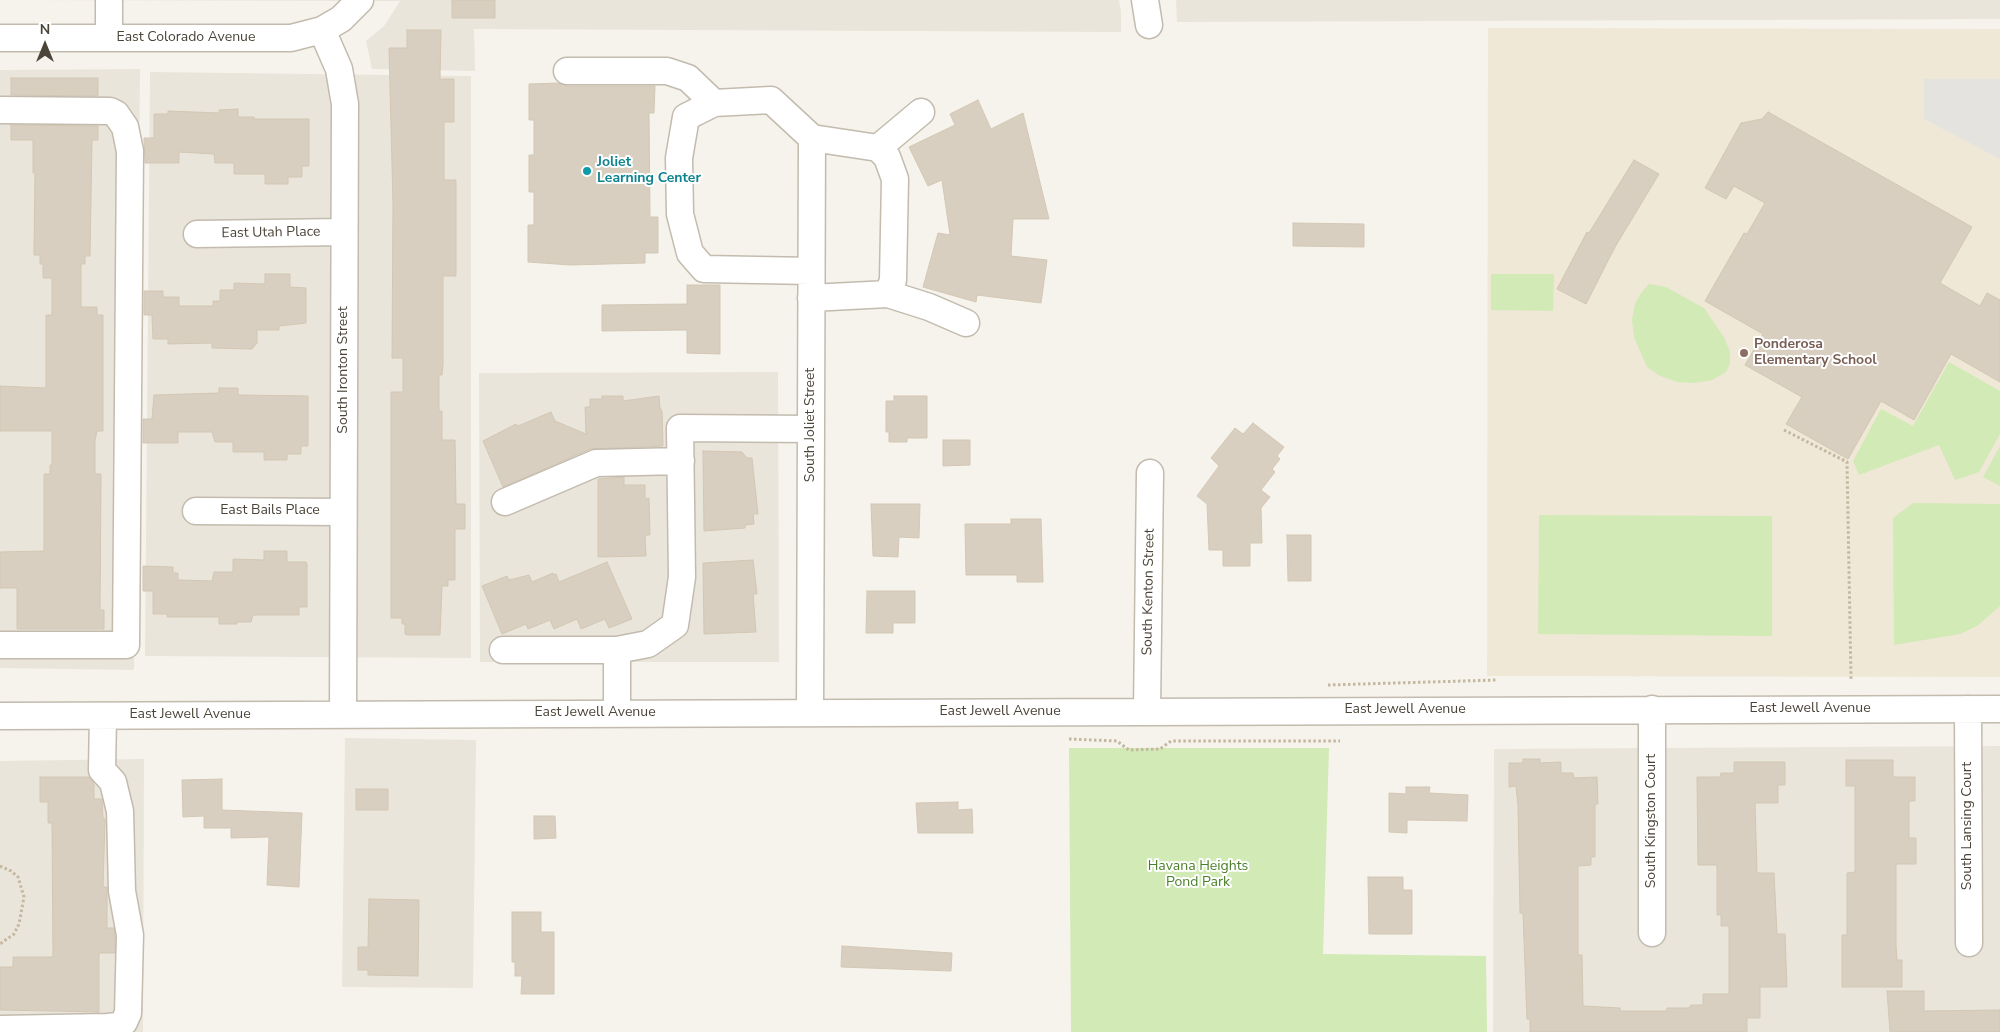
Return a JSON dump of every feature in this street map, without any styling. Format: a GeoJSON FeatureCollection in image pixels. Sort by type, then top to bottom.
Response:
{"type":"FeatureCollection","features":[{"type":"Feature","properties":{"kind":"street"},"geometry":{"type":"LineString","coordinates":[[109,0],[110,38]]}},
{"type":"Feature","properties":{"kind":"street","name":"East Colorado Avenue"},"geometry":{"type":"LineString","coordinates":[[0,38],[291,38],[322,30],[341,19],[360,0]]}},
{"type":"Feature","properties":{"kind":"street","name":"South Ironton Street"},"geometry":{"type":"LineString","coordinates":[[322,30],[338,69],[344,92],[343,715]]}},
{"type":"Feature","properties":{"kind":"street"},"geometry":{"type":"LineString","coordinates":[[567,70],[667,71],[688,78],[714,103]]}},
{"type":"Feature","properties":{"kind":"street"},"geometry":{"type":"LineString","coordinates":[[812,271],[704,269],[690,253],[680,214],[679,158],[686,117],[714,103],[771,100],[812,138],[878,148],[887,157],[895,179],[893,280],[888,294]]}},
{"type":"Feature","properties":{"kind":"street"},"geometry":{"type":"LineString","coordinates":[[0,110],[110,111],[116,114],[125,127],[130,144],[130,161],[126,644],[0,644]]}},
{"type":"Feature","properties":{"kind":"street"},"geometry":{"type":"LineString","coordinates":[[878,148],[921,112]]}},
{"type":"Feature","properties":{"kind":"street","name":"South Joliet Street"},"geometry":{"type":"LineString","coordinates":[[810,712],[812,138]]}},
{"type":"Feature","properties":{"kind":"street","name":"East Utah Place"},"geometry":{"type":"LineString","coordinates":[[197,234],[344,232]]}},
{"type":"Feature","properties":{"kind":"street"},"geometry":{"type":"LineString","coordinates":[[811,298],[888,294],[930,307],[966,324]]}},
{"type":"Feature","properties":{"kind":"street"},"geometry":{"type":"LineString","coordinates":[[504,650],[617,650],[648,644],[675,625],[682,578],[680,428],[811,429]]}},
{"type":"Feature","properties":{"kind":"street"},"geometry":{"type":"LineString","coordinates":[[505,502],[596,463],[681,460]]}},
{"type":"Feature","properties":{"kind":"street","name":"South Kenton Street"},"geometry":{"type":"LineString","coordinates":[[1147,711],[1150,473]]}},
{"type":"Feature","properties":{"kind":"street","name":"East Bails Place"},"geometry":{"type":"LineString","coordinates":[[196,511],[344,512]]}},
{"type":"Feature","properties":{"kind":"street"},"geometry":{"type":"LineString","coordinates":[[617,650],[617,713]]}},
{"type":"Feature","properties":{"kind":"street","name":"South Kingston Court"},"geometry":{"type":"LineString","coordinates":[[1652,709],[1652,933]]}},
{"type":"Feature","properties":{"kind":"street","name":"South Lansing Court"},"geometry":{"type":"LineString","coordinates":[[1968,709],[1969,943]]}},
{"type":"Feature","properties":{"kind":"street","name":"East Jewell Avenue"},"geometry":{"type":"LineString","coordinates":[[0,716],[2000,709]]}},
{"type":"Feature","properties":{"kind":"street"},"geometry":{"type":"LineString","coordinates":[[0,1029],[108,1028],[124,1022],[128,1013],[130,935],[122,891],[120,811],[113,782],[102,770],[102,716]]}},
{"type":"Feature","properties":{"kind":"path"},"geometry":{"type":"LineString","coordinates":[[1784,430],[1847,462],[1851,679]]}},
{"type":"Feature","properties":{"kind":"path"},"geometry":{"type":"LineString","coordinates":[[1071,739],[1117,741],[1129,750],[1160,749],[1171,741],[1340,741]]}},
{"type":"Feature","properties":{"kind":"path"},"geometry":{"type":"LineString","coordinates":[[0,866],[18,877],[24,897],[21,916],[14,934],[0,944]]}},
{"type":"Feature","properties":{"kind":"shaded area"},"geometry":{"type":"Polygon","coordinates":[[[0,0],[1119,0],[1121,32],[474,29],[475,71],[372,69],[366,41],[384,26],[400,1],[0,0]]]}},
{"type":"Feature","properties":{"kind":"shaded area"},"geometry":{"type":"Polygon","coordinates":[[[1176,0],[2000,0],[2000,19],[1177,22],[1176,0]]]}},
{"type":"Feature","properties":{"kind":"shaded area","name":"Ponderosa Elementary School"},"geometry":{"type":"Polygon","coordinates":[[[1488,28],[2000,29],[2000,677],[1487,676],[1488,28]]]}},
{"type":"Feature","properties":{"kind":"shaded area"},"geometry":{"type":"Polygon","coordinates":[[[140,69],[134,670],[0,668],[0,70],[140,69]]]}},
{"type":"Feature","properties":{"kind":"shaded area"},"geometry":{"type":"Polygon","coordinates":[[[150,72],[471,76],[471,658],[145,656],[150,72]]]}},
{"type":"Feature","properties":{"kind":"shaded area"},"geometry":{"type":"Polygon","coordinates":[[[1924,79],[2000,79],[2000,159],[1924,119],[1924,79]]]}},
{"type":"Feature","properties":{"kind":"shaded area"},"geometry":{"type":"Polygon","coordinates":[[[778,372],[779,662],[480,662],[479,373],[778,372]]]}},
{"type":"Feature","properties":{"kind":"shaded area"},"geometry":{"type":"Polygon","coordinates":[[[345,738],[476,740],[473,988],[342,987],[345,738]]]}},
{"type":"Feature","properties":{"kind":"shaded area"},"geometry":{"type":"Polygon","coordinates":[[[2000,746],[2000,1032],[1493,1032],[1494,749],[2000,746]]]}},
{"type":"Feature","properties":{"kind":"shaded area"},"geometry":{"type":"Polygon","coordinates":[[[144,759],[143,1032],[0,1032],[0,761],[144,759]]]}},
{"type":"Feature","properties":{"kind":"green space"},"geometry":{"type":"Polygon","coordinates":[[[1491,274],[1554,274],[1553,311],[1491,310],[1491,274]]]}},
{"type":"Feature","properties":{"kind":"green space"},"geometry":{"type":"Polygon","coordinates":[[[1649,284],[1666,287],[1704,308],[1725,339],[1730,352],[1730,363],[1726,372],[1712,380],[1694,383],[1677,382],[1660,376],[1647,367],[1634,337],[1632,320],[1635,304],[1649,284]]]}},
{"type":"Feature","properties":{"kind":"green space"},"geometry":{"type":"Polygon","coordinates":[[[1949,362],[2000,391],[2000,434],[1979,472],[1955,480],[1939,445],[1859,475],[1853,461],[1881,409],[1913,426],[1949,362]]]}},
{"type":"Feature","properties":{"kind":"green space"},"geometry":{"type":"Polygon","coordinates":[[[2000,446],[2000,486],[1983,477],[2000,446]]]}},
{"type":"Feature","properties":{"kind":"green space"},"geometry":{"type":"Polygon","coordinates":[[[1913,503],[2000,504],[2000,606],[1977,626],[1960,634],[1894,645],[1893,518],[1913,503]]]}},
{"type":"Feature","properties":{"kind":"green space"},"geometry":{"type":"Polygon","coordinates":[[[1539,515],[1772,516],[1772,636],[1538,634],[1539,515]]]}},
{"type":"Feature","properties":{"kind":"green space","name":"Havana Heights Pond Park"},"geometry":{"type":"Polygon","coordinates":[[[1069,748],[1329,748],[1323,954],[1486,956],[1487,1032],[1071,1032],[1069,748]]]}},
{"type":"Feature","properties":{"kind":"building"},"geometry":{"type":"Polygon","coordinates":[[[452,0],[495,0],[495,18],[452,18],[452,0]]]}},
{"type":"Feature","properties":{"kind":"building"},"geometry":{"type":"Polygon","coordinates":[[[407,30],[441,30],[440,79],[454,79],[454,122],[444,122],[444,180],[456,180],[456,276],[443,276],[443,364],[442,375],[439,375],[439,411],[442,411],[442,440],[455,440],[456,504],[465,504],[465,529],[455,529],[455,580],[448,580],[448,586],[442,586],[440,635],[407,635],[405,634],[405,624],[402,624],[402,618],[391,618],[391,392],[403,392],[403,358],[392,358],[393,204],[389,48],[407,48],[407,30]]]}},
{"type":"Feature","properties":{"kind":"building"},"geometry":{"type":"Polygon","coordinates":[[[11,78],[98,78],[98,96],[11,95],[11,78]]]}},
{"type":"Feature","properties":{"kind":"building","name":"Joliet Learning Center"},"geometry":{"type":"Polygon","coordinates":[[[559,83],[567,86],[655,86],[654,113],[649,113],[650,217],[658,217],[658,253],[645,253],[645,263],[570,265],[528,262],[528,225],[534,225],[534,192],[529,192],[529,155],[534,155],[534,120],[529,120],[529,84],[559,83]]]}},
{"type":"Feature","properties":{"kind":"building"},"geometry":{"type":"Polygon","coordinates":[[[978,100],[991,129],[1023,113],[1049,219],[1013,219],[1011,256],[1047,260],[1041,303],[977,295],[976,302],[923,287],[938,233],[950,235],[942,180],[928,186],[909,147],[955,125],[950,114],[978,100]]]}},
{"type":"Feature","properties":{"kind":"building"},"geometry":{"type":"Polygon","coordinates":[[[238,109],[238,117],[254,117],[254,119],[309,119],[309,166],[302,166],[302,177],[288,177],[288,184],[265,184],[265,174],[234,174],[234,163],[215,163],[214,154],[179,152],[179,163],[145,163],[144,138],[154,138],[154,114],[168,114],[168,111],[219,113],[219,110],[238,109]]]}},
{"type":"Feature","properties":{"kind":"building"},"geometry":{"type":"Polygon","coordinates":[[[1768,112],[1972,227],[1940,283],[1980,306],[1987,293],[2000,300],[2000,382],[1951,354],[1914,420],[1881,401],[1848,459],[1786,424],[1802,397],[1745,365],[1763,334],[1705,301],[1744,233],[1747,234],[1765,203],[1734,186],[1726,199],[1705,188],[1741,123],[1762,119],[1768,112]]]}},
{"type":"Feature","properties":{"kind":"building"},"geometry":{"type":"Polygon","coordinates":[[[11,125],[98,126],[98,140],[92,140],[90,256],[85,256],[85,264],[81,264],[81,307],[97,307],[97,315],[103,315],[103,431],[97,431],[95,440],[95,474],[101,474],[100,610],[104,610],[104,629],[17,629],[17,588],[0,588],[0,552],[44,551],[44,474],[50,474],[50,465],[52,465],[52,431],[0,431],[0,386],[46,388],[46,315],[52,315],[52,278],[43,278],[43,264],[40,264],[40,255],[34,255],[35,173],[33,173],[33,140],[11,140],[11,125]]]}},
{"type":"Feature","properties":{"kind":"building"},"geometry":{"type":"Polygon","coordinates":[[[1634,160],[1659,174],[1615,247],[1586,304],[1557,289],[1587,232],[1589,233],[1634,160]]]}},
{"type":"Feature","properties":{"kind":"building"},"geometry":{"type":"Polygon","coordinates":[[[1293,223],[1364,224],[1364,247],[1293,246],[1293,223]]]}},
{"type":"Feature","properties":{"kind":"building"},"geometry":{"type":"Polygon","coordinates":[[[265,274],[290,274],[290,287],[306,288],[306,323],[279,326],[279,330],[257,330],[257,343],[252,349],[212,348],[212,343],[168,344],[168,339],[153,339],[152,315],[144,315],[144,291],[163,291],[163,297],[179,297],[179,306],[213,306],[213,301],[220,301],[220,290],[234,290],[234,283],[265,284],[265,274]]]}},
{"type":"Feature","properties":{"kind":"building"},"geometry":{"type":"Polygon","coordinates":[[[687,285],[720,285],[720,354],[687,353],[687,330],[602,331],[602,305],[687,304],[687,285]]]}},
{"type":"Feature","properties":{"kind":"building"},"geometry":{"type":"Polygon","coordinates":[[[219,388],[238,388],[238,395],[308,396],[308,446],[301,446],[301,454],[287,454],[287,460],[264,460],[264,452],[233,452],[233,442],[215,442],[212,432],[178,432],[178,443],[143,443],[143,419],[152,419],[154,395],[219,393],[219,388]]]}},
{"type":"Feature","properties":{"kind":"building"},"geometry":{"type":"Polygon","coordinates":[[[602,396],[623,396],[623,401],[659,396],[662,411],[663,446],[590,449],[503,487],[483,441],[516,424],[518,426],[551,412],[555,421],[586,434],[585,407],[590,407],[590,399],[602,399],[602,396]]]}},
{"type":"Feature","properties":{"kind":"building"},"geometry":{"type":"Polygon","coordinates":[[[894,396],[927,396],[927,438],[907,438],[907,442],[889,442],[889,432],[886,432],[886,401],[894,401],[894,396]]]}},
{"type":"Feature","properties":{"kind":"building"},"geometry":{"type":"Polygon","coordinates":[[[1253,423],[1284,447],[1277,456],[1280,459],[1272,469],[1275,472],[1261,490],[1270,497],[1261,508],[1262,543],[1250,543],[1250,566],[1223,566],[1223,550],[1209,550],[1207,504],[1197,496],[1219,466],[1211,458],[1235,428],[1243,434],[1253,423]]]}},
{"type":"Feature","properties":{"kind":"building"},"geometry":{"type":"Polygon","coordinates":[[[943,440],[970,440],[970,465],[943,466],[943,440]]]}},
{"type":"Feature","properties":{"kind":"building"},"geometry":{"type":"Polygon","coordinates":[[[703,451],[742,452],[747,458],[752,458],[758,514],[753,514],[754,524],[745,525],[745,528],[704,531],[703,451]]]}},
{"type":"Feature","properties":{"kind":"building"},"geometry":{"type":"Polygon","coordinates":[[[624,477],[624,485],[645,485],[645,499],[649,498],[650,535],[645,535],[646,556],[598,557],[598,479],[624,477]]]}},
{"type":"Feature","properties":{"kind":"building"},"geometry":{"type":"Polygon","coordinates":[[[871,504],[920,504],[919,538],[899,537],[898,557],[873,556],[871,504]]]}},
{"type":"Feature","properties":{"kind":"building"},"geometry":{"type":"Polygon","coordinates":[[[1011,519],[1041,519],[1043,582],[1017,582],[1017,575],[966,575],[965,524],[1011,524],[1011,519]]]}},
{"type":"Feature","properties":{"kind":"building"},"geometry":{"type":"Polygon","coordinates":[[[1287,535],[1311,535],[1311,581],[1288,581],[1287,535]]]}},
{"type":"Feature","properties":{"kind":"building"},"geometry":{"type":"Polygon","coordinates":[[[264,551],[287,551],[287,562],[306,562],[307,607],[299,607],[299,615],[253,615],[251,622],[219,624],[219,617],[167,617],[167,614],[153,614],[153,591],[143,591],[143,566],[173,567],[173,573],[178,573],[178,580],[212,581],[214,572],[233,572],[233,559],[264,560],[264,551]]]}},
{"type":"Feature","properties":{"kind":"building"},"geometry":{"type":"Polygon","coordinates":[[[753,560],[757,594],[753,594],[756,632],[704,634],[703,563],[753,560]]]}},
{"type":"Feature","properties":{"kind":"building"},"geometry":{"type":"Polygon","coordinates":[[[607,562],[632,619],[609,628],[605,619],[581,629],[577,619],[554,629],[550,620],[528,629],[526,624],[502,634],[482,586],[507,576],[509,580],[529,575],[532,582],[553,573],[554,575],[556,574],[559,582],[607,562]]]}},
{"type":"Feature","properties":{"kind":"building"},"geometry":{"type":"Polygon","coordinates":[[[867,591],[915,591],[915,623],[893,623],[893,633],[866,633],[867,591]]]}},
{"type":"Feature","properties":{"kind":"building"},"geometry":{"type":"Polygon","coordinates":[[[1523,759],[1540,759],[1540,763],[1561,762],[1561,773],[1573,773],[1574,778],[1597,777],[1598,804],[1595,804],[1595,857],[1591,857],[1591,865],[1578,866],[1578,955],[1582,955],[1583,1006],[1620,1008],[1620,1011],[1667,1011],[1667,1008],[1689,1008],[1691,1005],[1703,1005],[1703,994],[1729,994],[1729,926],[1721,926],[1721,915],[1717,915],[1717,865],[1698,865],[1697,777],[1720,777],[1721,773],[1734,773],[1734,762],[1785,762],[1785,785],[1778,785],[1778,803],[1755,803],[1757,873],[1774,873],[1777,934],[1785,934],[1787,987],[1760,987],[1760,1018],[1747,1018],[1747,1032],[1530,1032],[1530,1019],[1527,1019],[1523,913],[1520,913],[1518,805],[1516,786],[1509,787],[1509,763],[1523,763],[1523,759]]]}},
{"type":"Feature","properties":{"kind":"building"},"geometry":{"type":"Polygon","coordinates":[[[1846,760],[1893,760],[1893,777],[1915,777],[1915,801],[1909,801],[1909,838],[1916,838],[1916,864],[1896,864],[1896,944],[1897,960],[1902,960],[1902,987],[1842,987],[1842,935],[1847,935],[1847,873],[1855,872],[1855,786],[1846,786],[1846,760]]]}},
{"type":"Feature","properties":{"kind":"building"},"geometry":{"type":"Polygon","coordinates":[[[40,777],[90,777],[94,784],[94,799],[102,799],[103,819],[105,819],[103,887],[107,887],[107,928],[114,928],[115,953],[99,953],[99,1012],[0,1010],[0,967],[13,967],[13,957],[53,957],[52,823],[48,823],[48,802],[40,802],[40,777]]]}},
{"type":"Feature","properties":{"kind":"building"},"geometry":{"type":"Polygon","coordinates":[[[222,779],[222,810],[302,813],[299,887],[267,885],[269,837],[231,838],[231,828],[204,828],[204,816],[183,817],[182,780],[222,779]]]}},
{"type":"Feature","properties":{"kind":"building"},"geometry":{"type":"Polygon","coordinates":[[[1406,787],[1430,787],[1429,793],[1468,795],[1467,821],[1407,820],[1407,833],[1389,832],[1389,793],[1406,794],[1406,787]]]}},
{"type":"Feature","properties":{"kind":"building"},"geometry":{"type":"Polygon","coordinates":[[[356,789],[388,789],[388,810],[356,810],[356,789]]]}},
{"type":"Feature","properties":{"kind":"building"},"geometry":{"type":"Polygon","coordinates":[[[958,802],[958,810],[972,809],[973,833],[918,833],[916,803],[958,802]]]}},
{"type":"Feature","properties":{"kind":"building"},"geometry":{"type":"Polygon","coordinates":[[[534,816],[555,816],[556,838],[534,839],[534,816]]]}},
{"type":"Feature","properties":{"kind":"building"},"geometry":{"type":"Polygon","coordinates":[[[1368,877],[1403,877],[1403,890],[1412,890],[1412,934],[1369,934],[1368,877]]]}},
{"type":"Feature","properties":{"kind":"building"},"geometry":{"type":"Polygon","coordinates":[[[369,899],[419,900],[418,976],[368,975],[368,970],[358,970],[358,947],[368,947],[369,899]]]}},
{"type":"Feature","properties":{"kind":"building"},"geometry":{"type":"Polygon","coordinates":[[[512,912],[541,912],[541,932],[554,932],[554,994],[521,994],[522,976],[515,976],[515,962],[512,962],[512,912]]]}},
{"type":"Feature","properties":{"kind":"building"},"geometry":{"type":"Polygon","coordinates":[[[842,946],[952,953],[951,971],[841,967],[842,946]]]}},
{"type":"Feature","properties":{"kind":"building"},"geometry":{"type":"Polygon","coordinates":[[[1887,991],[1924,991],[1924,1011],[2000,1010],[2000,1032],[1890,1032],[1887,991]]]}},
{"type":"Feature","properties":{"kind":"place","name":"Joliet Learning Center"},"geometry":{"type":"Point","coordinates":[587,171]}},
{"type":"Feature","properties":{"kind":"place","name":"Ponderosa Elementary School"},"geometry":{"type":"Point","coordinates":[1744,353]}}]}
